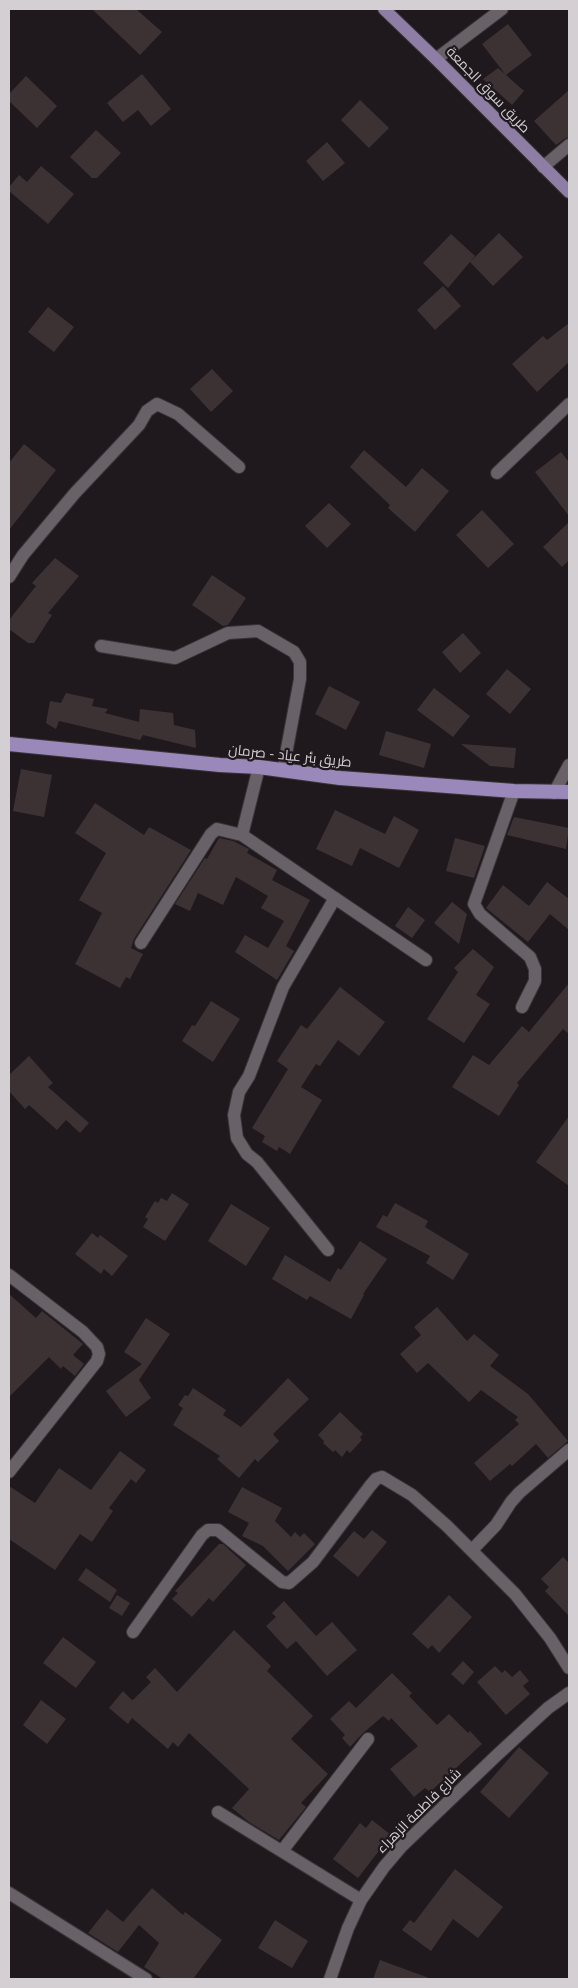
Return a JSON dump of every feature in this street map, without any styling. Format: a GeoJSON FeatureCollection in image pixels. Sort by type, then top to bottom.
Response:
{"type":"FeatureCollection","features":[{"type":"Feature","properties":{"kind":"highway","name":"طريق بئر عياد - صرمان"},"geometry":{"type":"LineString","coordinates":[[9,744],[220,765],[259,767],[340,778],[514,791],[569,792]]}},
{"type":"Feature","properties":{"kind":"main road","name":"طريق سوق الجمعة"},"geometry":{"type":"LineString","coordinates":[[384,9],[569,192]]}},
{"type":"Feature","properties":{"kind":"street"},"geometry":{"type":"LineString","coordinates":[[436,59],[502,9]]}},
{"type":"Feature","properties":{"kind":"street"},"geometry":{"type":"LineString","coordinates":[[543,167],[569,145]]}},
{"type":"Feature","properties":{"kind":"street"},"geometry":{"type":"LineString","coordinates":[[9,577],[23,556],[75,493],[139,425],[147,411],[157,404],[178,414],[239,467]]}},
{"type":"Feature","properties":{"kind":"street"},"geometry":{"type":"LineString","coordinates":[[497,473],[569,404]]}},
{"type":"Feature","properties":{"kind":"street"},"geometry":{"type":"LineString","coordinates":[[101,646],[175,658],[228,633],[258,632],[294,652],[300,662],[300,679],[284,770]]}},
{"type":"Feature","properties":{"kind":"street"},"geometry":{"type":"LineString","coordinates":[[554,792],[569,765]]}},
{"type":"Feature","properties":{"kind":"street"},"geometry":{"type":"LineString","coordinates":[[242,835],[259,767]]}},
{"type":"Feature","properties":{"kind":"street"},"geometry":{"type":"LineString","coordinates":[[514,791],[474,904],[480,914],[530,957],[535,981],[522,1007]]}},
{"type":"Feature","properties":{"kind":"street"},"geometry":{"type":"LineString","coordinates":[[141,944],[211,834],[218,829],[242,835],[426,960]]}},
{"type":"Feature","properties":{"kind":"street"},"geometry":{"type":"LineString","coordinates":[[328,1250],[257,1162],[247,1154],[237,1138],[234,1115],[239,1092],[249,1076],[283,988],[335,898]]}},
{"type":"Feature","properties":{"kind":"street"},"geometry":{"type":"LineString","coordinates":[[9,1275],[83,1332],[97,1347],[99,1354],[97,1361],[9,1472]]}},
{"type":"Feature","properties":{"kind":"street"},"geometry":{"type":"LineString","coordinates":[[472,1550],[496,1525],[519,1493],[569,1450]]}},
{"type":"Feature","properties":{"kind":"street"},"geometry":{"type":"LineString","coordinates":[[133,1632],[185,1558],[208,1530],[218,1530],[282,1582],[290,1583],[313,1562],[370,1486],[376,1479],[382,1477],[412,1495],[472,1550],[515,1594],[550,1638],[569,1668]]}},
{"type":"Feature","properties":{"kind":"street","name":"شارع فاطمة الزهراء"},"geometry":{"type":"LineString","coordinates":[[330,1979],[348,1928],[361,1900],[384,1867],[401,1847],[535,1720],[569,1693]]}},
{"type":"Feature","properties":{"kind":"street"},"geometry":{"type":"LineString","coordinates":[[282,1851],[368,1739]]}},
{"type":"Feature","properties":{"kind":"street"},"geometry":{"type":"LineString","coordinates":[[218,1812],[361,1900]]}},
{"type":"Feature","properties":{"kind":"street"},"geometry":{"type":"LineString","coordinates":[[9,1893],[146,1979]]}},
{"type":"Feature","properties":{"kind":"building"},"geometry":{"type":"Polygon","coordinates":[[[92,9],[136,9],[162,32],[140,55],[92,9]]]}},
{"type":"Feature","properties":{"kind":"building"},"geometry":{"type":"Polygon","coordinates":[[[508,24],[532,55],[506,75],[524,91],[512,105],[483,79],[498,68],[505,74],[482,44],[508,24]]]}},
{"type":"Feature","properties":{"kind":"building"},"geometry":{"type":"Polygon","coordinates":[[[142,74],[171,109],[151,126],[138,110],[123,122],[107,103],[142,74]]]}},
{"type":"Feature","properties":{"kind":"building"},"geometry":{"type":"Polygon","coordinates":[[[26,76],[57,106],[37,128],[9,101],[9,94],[26,76]]]}},
{"type":"Feature","properties":{"kind":"building"},"geometry":{"type":"Polygon","coordinates":[[[569,90],[569,137],[556,145],[534,121],[569,90]]]}},
{"type":"Feature","properties":{"kind":"building"},"geometry":{"type":"Polygon","coordinates":[[[360,100],[389,128],[369,148],[341,120],[360,100]]]}},
{"type":"Feature","properties":{"kind":"building"},"geometry":{"type":"Polygon","coordinates":[[[96,130],[121,153],[97,178],[92,178],[70,157],[96,130]]]}},
{"type":"Feature","properties":{"kind":"building"},"geometry":{"type":"Polygon","coordinates":[[[327,142],[345,163],[323,181],[306,161],[327,142]]]}},
{"type":"Feature","properties":{"kind":"building"},"geometry":{"type":"Polygon","coordinates":[[[41,166],[74,194],[48,224],[9,191],[9,187],[19,175],[27,182],[41,166]]]}},
{"type":"Feature","properties":{"kind":"building"},"geometry":{"type":"Polygon","coordinates":[[[499,233],[523,257],[493,286],[470,262],[499,233]]]}},
{"type":"Feature","properties":{"kind":"building"},"geometry":{"type":"Polygon","coordinates":[[[451,234],[475,256],[448,288],[423,263],[451,234]]]}},
{"type":"Feature","properties":{"kind":"building"},"geometry":{"type":"Polygon","coordinates":[[[443,286],[461,306],[435,330],[417,310],[443,286]]]}},
{"type":"Feature","properties":{"kind":"building"},"geometry":{"type":"Polygon","coordinates":[[[48,307],[74,327],[54,352],[28,332],[48,307]]]}},
{"type":"Feature","properties":{"kind":"building"},"geometry":{"type":"Polygon","coordinates":[[[569,323],[569,362],[537,392],[512,364],[543,336],[547,340],[569,323]]]}},
{"type":"Feature","properties":{"kind":"building"},"geometry":{"type":"Polygon","coordinates":[[[212,369],[233,391],[211,412],[190,389],[212,369]]]}},
{"type":"Feature","properties":{"kind":"building"},"geometry":{"type":"Polygon","coordinates":[[[24,444],[56,470],[9,530],[9,463],[24,444]]]}},
{"type":"Feature","properties":{"kind":"building"},"geometry":{"type":"Polygon","coordinates":[[[364,450],[406,487],[422,468],[449,491],[415,532],[388,508],[390,505],[350,467],[364,450]]]}},
{"type":"Feature","properties":{"kind":"building"},"geometry":{"type":"Polygon","coordinates":[[[561,452],[569,462],[569,516],[535,472],[561,452]]]}},
{"type":"Feature","properties":{"kind":"building"},"geometry":{"type":"Polygon","coordinates":[[[329,503],[351,524],[327,548],[305,526],[329,503]]]}},
{"type":"Feature","properties":{"kind":"building"},"geometry":{"type":"Polygon","coordinates":[[[482,510],[514,544],[488,568],[456,535],[482,510]]]}},
{"type":"Feature","properties":{"kind":"building"},"geometry":{"type":"Polygon","coordinates":[[[569,522],[569,560],[562,567],[543,547],[569,522]]]}},
{"type":"Feature","properties":{"kind":"building"},"geometry":{"type":"Polygon","coordinates":[[[55,558],[79,576],[48,613],[52,615],[34,643],[28,643],[9,629],[9,620],[36,586],[32,583],[55,558]]]}},
{"type":"Feature","properties":{"kind":"building"},"geometry":{"type":"Polygon","coordinates":[[[212,575],[246,598],[228,625],[223,626],[192,605],[212,575]]]}},
{"type":"Feature","properties":{"kind":"building"},"geometry":{"type":"Polygon","coordinates":[[[463,633],[481,653],[460,673],[442,652],[463,633]]]}},
{"type":"Feature","properties":{"kind":"building"},"geometry":{"type":"Polygon","coordinates":[[[507,669],[531,689],[510,714],[486,694],[507,669]]]}},
{"type":"Feature","properties":{"kind":"building"},"geometry":{"type":"Polygon","coordinates":[[[329,686],[360,702],[346,730],[315,714],[329,686]]]}},
{"type":"Feature","properties":{"kind":"building"},"geometry":{"type":"Polygon","coordinates":[[[434,688],[470,716],[453,737],[417,710],[434,688]]]}},
{"type":"Feature","properties":{"kind":"building"},"geometry":{"type":"Polygon","coordinates":[[[66,693],[94,699],[92,706],[108,709],[105,713],[139,722],[140,709],[173,713],[174,725],[195,730],[196,748],[143,735],[140,740],[59,721],[56,729],[46,723],[50,701],[61,703],[66,693]]]}},
{"type":"Feature","properties":{"kind":"building"},"geometry":{"type":"Polygon","coordinates":[[[386,731],[431,744],[424,768],[379,755],[386,731]]]}},
{"type":"Feature","properties":{"kind":"building"},"geometry":{"type":"Polygon","coordinates":[[[461,744],[516,748],[514,768],[490,766],[461,744]]]}},
{"type":"Feature","properties":{"kind":"building"},"geometry":{"type":"Polygon","coordinates":[[[21,769],[52,775],[44,817],[13,811],[21,769]]]}},
{"type":"Feature","properties":{"kind":"building"},"geometry":{"type":"Polygon","coordinates":[[[95,803],[144,835],[149,827],[191,850],[134,939],[131,948],[143,954],[130,979],[126,977],[120,988],[75,964],[102,913],[79,900],[106,853],[75,833],[95,803]]]}},
{"type":"Feature","properties":{"kind":"building"},"geometry":{"type":"Polygon","coordinates":[[[335,810],[385,834],[394,816],[419,830],[399,868],[360,848],[352,866],[316,849],[335,810]]]}},
{"type":"Feature","properties":{"kind":"building"},"geometry":{"type":"Polygon","coordinates":[[[514,817],[569,828],[566,849],[507,835],[514,817]]]}},
{"type":"Feature","properties":{"kind":"building"},"geometry":{"type":"Polygon","coordinates":[[[219,838],[233,841],[249,849],[247,853],[277,870],[272,880],[310,900],[286,946],[294,951],[277,980],[235,952],[245,935],[268,948],[284,921],[261,908],[268,896],[236,877],[223,905],[198,893],[190,911],[175,904],[205,858],[207,859],[219,838]]]}},
{"type":"Feature","properties":{"kind":"building"},"geometry":{"type":"Polygon","coordinates":[[[455,838],[485,846],[474,878],[446,871],[455,838]]]}},
{"type":"Feature","properties":{"kind":"building"},"geometry":{"type":"Polygon","coordinates":[[[547,882],[569,899],[569,930],[550,914],[528,942],[486,908],[503,885],[529,906],[547,882]]]}},
{"type":"Feature","properties":{"kind":"building"},"geometry":{"type":"Polygon","coordinates":[[[452,902],[467,914],[459,944],[434,923],[452,902]]]}},
{"type":"Feature","properties":{"kind":"building"},"geometry":{"type":"Polygon","coordinates":[[[408,907],[425,920],[412,938],[395,926],[408,907]]]}},
{"type":"Feature","properties":{"kind":"building"},"geometry":{"type":"Polygon","coordinates":[[[473,949],[494,967],[476,995],[490,1004],[464,1043],[427,1019],[458,972],[454,968],[473,949]]]}},
{"type":"Feature","properties":{"kind":"building"},"geometry":{"type":"Polygon","coordinates":[[[569,983],[569,1034],[563,1029],[517,1083],[519,1085],[499,1116],[452,1087],[473,1055],[489,1065],[522,1026],[529,1032],[569,983]]]}},
{"type":"Feature","properties":{"kind":"building"},"geometry":{"type":"Polygon","coordinates":[[[340,987],[385,1022],[359,1056],[338,1040],[320,1066],[316,1064],[301,1087],[322,1100],[290,1154],[279,1147],[277,1151],[262,1142],[265,1136],[252,1128],[288,1069],[277,1061],[301,1025],[307,1029],[340,987]]]}},
{"type":"Feature","properties":{"kind":"building"},"geometry":{"type":"Polygon","coordinates":[[[211,1001],[240,1019],[213,1062],[182,1041],[192,1025],[195,1026],[211,1001]]]}},
{"type":"Feature","properties":{"kind":"building"},"geometry":{"type":"Polygon","coordinates":[[[29,1056],[53,1083],[48,1087],[89,1123],[80,1133],[66,1120],[57,1130],[29,1105],[25,1109],[9,1091],[9,1075],[29,1056]]]}},
{"type":"Feature","properties":{"kind":"building"},"geometry":{"type":"Polygon","coordinates":[[[569,1116],[569,1186],[536,1162],[569,1116]]]}},
{"type":"Feature","properties":{"kind":"building"},"geometry":{"type":"Polygon","coordinates":[[[172,1193],[189,1204],[165,1241],[143,1227],[148,1219],[145,1217],[155,1201],[158,1203],[161,1198],[167,1201],[172,1193]]]}},
{"type":"Feature","properties":{"kind":"building"},"geometry":{"type":"Polygon","coordinates":[[[395,1203],[428,1221],[425,1227],[469,1254],[453,1280],[426,1263],[430,1256],[376,1227],[383,1215],[387,1217],[395,1203]]]}},
{"type":"Feature","properties":{"kind":"building"},"geometry":{"type":"Polygon","coordinates":[[[231,1204],[270,1228],[246,1266],[208,1241],[231,1204]]]}},
{"type":"Feature","properties":{"kind":"building"},"geometry":{"type":"Polygon","coordinates":[[[92,1233],[98,1238],[100,1235],[128,1256],[112,1276],[104,1269],[101,1274],[75,1254],[92,1233]]]}},
{"type":"Feature","properties":{"kind":"building"},"geometry":{"type":"Polygon","coordinates":[[[360,1241],[387,1259],[363,1294],[351,1319],[310,1296],[307,1300],[272,1279],[285,1255],[330,1282],[338,1268],[341,1270],[360,1241]]]}},
{"type":"Feature","properties":{"kind":"building"},"geometry":{"type":"Polygon","coordinates":[[[9,1294],[36,1318],[42,1311],[83,1344],[73,1355],[84,1364],[75,1376],[63,1366],[61,1369],[49,1357],[9,1397],[9,1294]]]}},
{"type":"Feature","properties":{"kind":"building"},"geometry":{"type":"Polygon","coordinates":[[[437,1307],[467,1341],[474,1334],[499,1355],[490,1366],[528,1394],[568,1441],[548,1458],[536,1444],[512,1466],[510,1464],[490,1481],[474,1463],[519,1424],[515,1420],[518,1417],[481,1390],[469,1402],[428,1363],[417,1373],[400,1354],[421,1335],[414,1327],[437,1307]]]}},
{"type":"Feature","properties":{"kind":"building"},"geometry":{"type":"Polygon","coordinates":[[[146,1318],[170,1334],[139,1380],[151,1398],[126,1417],[106,1391],[142,1364],[124,1352],[146,1318]]]}},
{"type":"Feature","properties":{"kind":"building"},"geometry":{"type":"Polygon","coordinates":[[[288,1378],[309,1399],[273,1434],[279,1441],[258,1462],[255,1459],[239,1478],[217,1459],[220,1456],[173,1425],[183,1408],[178,1405],[185,1395],[188,1396],[193,1388],[226,1410],[223,1415],[241,1427],[288,1378]]]}},
{"type":"Feature","properties":{"kind":"building"},"geometry":{"type":"Polygon","coordinates":[[[340,1412],[363,1434],[360,1437],[362,1440],[350,1453],[347,1450],[342,1457],[323,1443],[324,1441],[318,1435],[340,1412]]]}},
{"type":"Feature","properties":{"kind":"building"},"geometry":{"type":"Polygon","coordinates":[[[120,1451],[146,1470],[136,1483],[131,1479],[109,1508],[113,1511],[92,1542],[80,1534],[55,1570],[9,1539],[9,1486],[35,1503],[59,1468],[91,1490],[120,1451]]]}},
{"type":"Feature","properties":{"kind":"building"},"geometry":{"type":"Polygon","coordinates":[[[242,1487],[282,1508],[275,1521],[291,1537],[295,1532],[300,1537],[304,1533],[315,1544],[288,1571],[263,1546],[242,1536],[249,1523],[228,1512],[242,1487]]]}},
{"type":"Feature","properties":{"kind":"building"},"geometry":{"type":"Polygon","coordinates":[[[372,1530],[387,1542],[358,1577],[333,1556],[354,1531],[364,1539],[372,1530]]]}},
{"type":"Feature","properties":{"kind":"building"},"geometry":{"type":"Polygon","coordinates":[[[219,1544],[223,1544],[246,1565],[213,1602],[209,1598],[192,1617],[172,1599],[178,1593],[175,1591],[219,1544]]]}},
{"type":"Feature","properties":{"kind":"building"},"geometry":{"type":"Polygon","coordinates":[[[563,1557],[569,1563],[569,1616],[545,1591],[549,1587],[541,1579],[563,1557]]]}},
{"type":"Feature","properties":{"kind":"building"},"geometry":{"type":"Polygon","coordinates":[[[86,1568],[117,1590],[110,1602],[78,1580],[86,1568]]]}},
{"type":"Feature","properties":{"kind":"building"},"geometry":{"type":"Polygon","coordinates":[[[117,1595],[130,1603],[122,1616],[109,1608],[117,1595]]]}},
{"type":"Feature","properties":{"kind":"building"},"geometry":{"type":"Polygon","coordinates":[[[449,1595],[472,1617],[439,1653],[432,1645],[428,1649],[412,1634],[449,1595]]]}},
{"type":"Feature","properties":{"kind":"building"},"geometry":{"type":"Polygon","coordinates":[[[284,1601],[316,1636],[332,1622],[357,1650],[327,1676],[296,1641],[287,1649],[266,1626],[276,1617],[272,1613],[284,1601]]]}},
{"type":"Feature","properties":{"kind":"building"},"geometry":{"type":"Polygon","coordinates":[[[234,1630],[271,1666],[267,1671],[313,1716],[291,1739],[328,1774],[301,1803],[306,1807],[279,1840],[249,1822],[232,1808],[249,1789],[189,1733],[178,1747],[173,1742],[168,1749],[132,1718],[128,1724],[109,1708],[123,1691],[132,1700],[134,1699],[151,1682],[146,1677],[155,1668],[177,1692],[234,1630]]]}},
{"type":"Feature","properties":{"kind":"building"},"geometry":{"type":"Polygon","coordinates":[[[63,1637],[96,1662],[76,1688],[43,1663],[63,1637]]]}},
{"type":"Feature","properties":{"kind":"building"},"geometry":{"type":"Polygon","coordinates":[[[463,1661],[474,1672],[463,1685],[451,1674],[463,1661]]]}},
{"type":"Feature","properties":{"kind":"building"},"geometry":{"type":"Polygon","coordinates":[[[495,1666],[502,1673],[505,1670],[512,1677],[520,1670],[529,1681],[523,1686],[530,1694],[506,1715],[477,1682],[495,1666]]]}},
{"type":"Feature","properties":{"kind":"building"},"geometry":{"type":"Polygon","coordinates":[[[392,1673],[412,1693],[409,1696],[437,1725],[449,1714],[468,1733],[470,1731],[482,1744],[430,1792],[425,1788],[414,1797],[390,1769],[418,1746],[391,1718],[389,1721],[383,1716],[350,1747],[342,1738],[345,1735],[330,1719],[349,1701],[356,1708],[392,1673]]]}},
{"type":"Feature","properties":{"kind":"building"},"geometry":{"type":"Polygon","coordinates":[[[41,1700],[66,1719],[47,1744],[23,1725],[41,1700]]]}},
{"type":"Feature","properties":{"kind":"building"},"geometry":{"type":"Polygon","coordinates":[[[519,1747],[549,1773],[509,1818],[480,1792],[519,1747]]]}},
{"type":"Feature","properties":{"kind":"building"},"geometry":{"type":"Polygon","coordinates":[[[372,1820],[391,1835],[358,1878],[333,1859],[360,1823],[366,1828],[372,1820]]]}},
{"type":"Feature","properties":{"kind":"building"},"geometry":{"type":"Polygon","coordinates":[[[455,1869],[503,1907],[478,1938],[453,1919],[431,1951],[402,1930],[410,1920],[414,1923],[455,1869]]]}},
{"type":"Feature","properties":{"kind":"building"},"geometry":{"type":"Polygon","coordinates":[[[152,1888],[183,1915],[185,1912],[222,1940],[193,1979],[163,1979],[144,1967],[159,1943],[139,1925],[118,1952],[88,1933],[107,1909],[123,1922],[152,1888]]]}},
{"type":"Feature","properties":{"kind":"building"},"geometry":{"type":"Polygon","coordinates":[[[275,1920],[308,1941],[292,1968],[258,1948],[275,1920]]]}},
{"type":"Feature","properties":{"kind":"building"},"geometry":{"type":"Polygon","coordinates":[[[380,1960],[429,1978],[429,1979],[373,1979],[380,1960]]]}}]}
